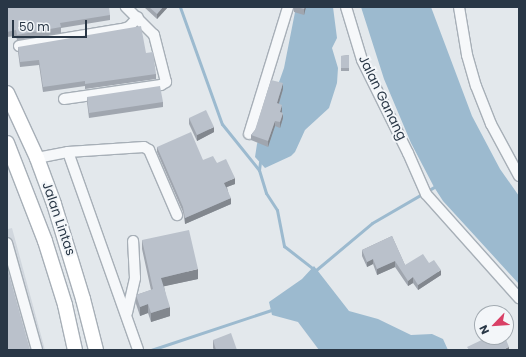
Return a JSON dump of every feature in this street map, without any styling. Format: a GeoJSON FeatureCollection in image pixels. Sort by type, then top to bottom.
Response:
{"type":"FeatureCollection","features":[{"type":"Feature","properties":{"kind":"highway","name":"Jalan Lintas"},"geometry":{"type":"LineString","coordinates":[[7,93],[37,158],[65,238],[95,346]]}},
{"type":"Feature","properties":{"kind":"highway","name":"Jalan Lintas"},"geometry":{"type":"LineString","coordinates":[[7,143],[21,175],[62,298],[75,350]]}},
{"type":"Feature","properties":{"kind":"street"},"geometry":{"type":"LineString","coordinates":[[64,99],[165,83],[166,80],[154,35],[138,17],[126,7]]}},
{"type":"Feature","properties":{"kind":"street"},"geometry":{"type":"LineString","coordinates":[[248,134],[288,7]]}},
{"type":"Feature","properties":{"kind":"street","name":"Jalan Ganang"},"geometry":{"type":"LineString","coordinates":[[346,7],[362,60],[408,153],[424,191],[519,298]]}},
{"type":"Feature","properties":{"kind":"street"},"geometry":{"type":"LineString","coordinates":[[459,7],[467,55],[476,86],[491,124],[519,176]]}},
{"type":"Feature","properties":{"kind":"street"},"geometry":{"type":"LineString","coordinates":[[19,46],[122,29],[129,27],[138,17]]}},
{"type":"Feature","properties":{"kind":"street"},"geometry":{"type":"LineString","coordinates":[[37,158],[68,152],[137,146],[148,150],[177,214]]}},
{"type":"Feature","properties":{"kind":"street"},"geometry":{"type":"LineString","coordinates":[[68,152],[127,315],[138,350]]}},
{"type":"Feature","properties":{"kind":"street"},"geometry":{"type":"LineString","coordinates":[[7,165],[21,175]]}},
{"type":"Feature","properties":{"kind":"street"},"geometry":{"type":"LineString","coordinates":[[127,315],[135,278],[133,241]]}},
{"type":"Feature","properties":{"kind":"street"},"geometry":{"type":"LineString","coordinates":[[7,243],[37,350]]}},
{"type":"Feature","properties":{"kind":"shaded area"},"geometry":{"type":"Polygon","coordinates":[[[7,225],[8,229],[12,228],[45,350],[7,350],[7,225]]]}},
{"type":"Feature","properties":{"kind":"water"},"geometry":{"type":"Polygon","coordinates":[[[296,7],[333,7],[337,38],[332,48],[338,68],[337,83],[329,108],[305,130],[295,152],[291,156],[265,168],[255,157],[257,144],[284,68],[296,7]]]}},
{"type":"Feature","properties":{"kind":"water"},"geometry":{"type":"Polygon","coordinates":[[[361,7],[431,7],[472,116],[500,169],[519,196],[519,284],[443,201],[434,187],[411,143],[384,79],[361,7]]]}},
{"type":"Feature","properties":{"kind":"water"},"geometry":{"type":"Polygon","coordinates":[[[314,266],[349,311],[378,319],[411,335],[432,334],[443,339],[448,350],[319,350],[298,322],[272,315],[269,302],[302,279],[314,266]]]}},
{"type":"Feature","properties":{"kind":"building"},"geometry":{"type":"Polygon","coordinates":[[[7,7],[109,7],[110,15],[60,23],[61,27],[17,35],[16,30],[7,32],[7,7]]]}},
{"type":"Feature","properties":{"kind":"building"},"geometry":{"type":"Polygon","coordinates":[[[149,7],[163,7],[157,14],[149,7]]]}},
{"type":"Feature","properties":{"kind":"building"},"geometry":{"type":"Polygon","coordinates":[[[141,26],[146,53],[153,52],[156,74],[85,84],[85,81],[43,87],[39,60],[20,62],[18,47],[141,26]]]}},
{"type":"Feature","properties":{"kind":"building"},"geometry":{"type":"Polygon","coordinates":[[[349,55],[349,68],[341,68],[341,56],[349,55]]]}},
{"type":"Feature","properties":{"kind":"building"},"geometry":{"type":"Polygon","coordinates":[[[271,80],[283,83],[277,103],[282,105],[280,112],[283,113],[280,122],[275,121],[268,141],[251,135],[255,130],[271,80]]]}},
{"type":"Feature","properties":{"kind":"building"},"geometry":{"type":"Polygon","coordinates":[[[160,86],[163,102],[89,113],[87,97],[160,86]]]}},
{"type":"Feature","properties":{"kind":"building"},"geometry":{"type":"Polygon","coordinates":[[[206,110],[214,127],[197,135],[189,118],[206,110]]]}},
{"type":"Feature","properties":{"kind":"building"},"geometry":{"type":"Polygon","coordinates":[[[191,132],[203,160],[213,156],[217,163],[226,159],[235,178],[224,183],[231,198],[185,218],[183,207],[157,147],[191,132]]]}},
{"type":"Feature","properties":{"kind":"building"},"geometry":{"type":"Polygon","coordinates":[[[189,230],[198,269],[161,278],[170,307],[151,313],[148,304],[140,307],[136,295],[153,289],[142,240],[189,230]]]}},
{"type":"Feature","properties":{"kind":"building"},"geometry":{"type":"Polygon","coordinates":[[[392,236],[405,265],[423,254],[429,263],[434,260],[441,270],[418,285],[413,277],[408,281],[395,261],[377,269],[373,259],[367,262],[362,250],[392,236]]]}},
{"type":"Feature","properties":{"kind":"building"},"geometry":{"type":"Polygon","coordinates":[[[7,267],[30,350],[7,350],[7,267]]]}},
{"type":"Feature","properties":{"kind":"building"},"geometry":{"type":"Polygon","coordinates":[[[231,333],[237,350],[216,350],[213,340],[231,333]]]}},
{"type":"Feature","properties":{"kind":"building"},"geometry":{"type":"Polygon","coordinates":[[[474,344],[474,345],[508,345],[509,347],[506,348],[507,350],[469,350],[467,347],[474,344]]]}},
{"type":"Feature","properties":{"kind":"waterway"},"geometry":{"type":"LineString","coordinates":[[180,7],[222,124],[259,170]]}},
{"type":"Feature","properties":{"kind":"waterway"},"geometry":{"type":"LineString","coordinates":[[260,162],[259,170],[266,193],[277,210],[284,246],[312,268]]}},
{"type":"Feature","properties":{"kind":"waterway"},"geometry":{"type":"LineString","coordinates":[[316,270],[372,223],[434,187]]}},
{"type":"Feature","properties":{"kind":"waterway"},"geometry":{"type":"LineString","coordinates":[[151,350],[271,310]]}}]}
